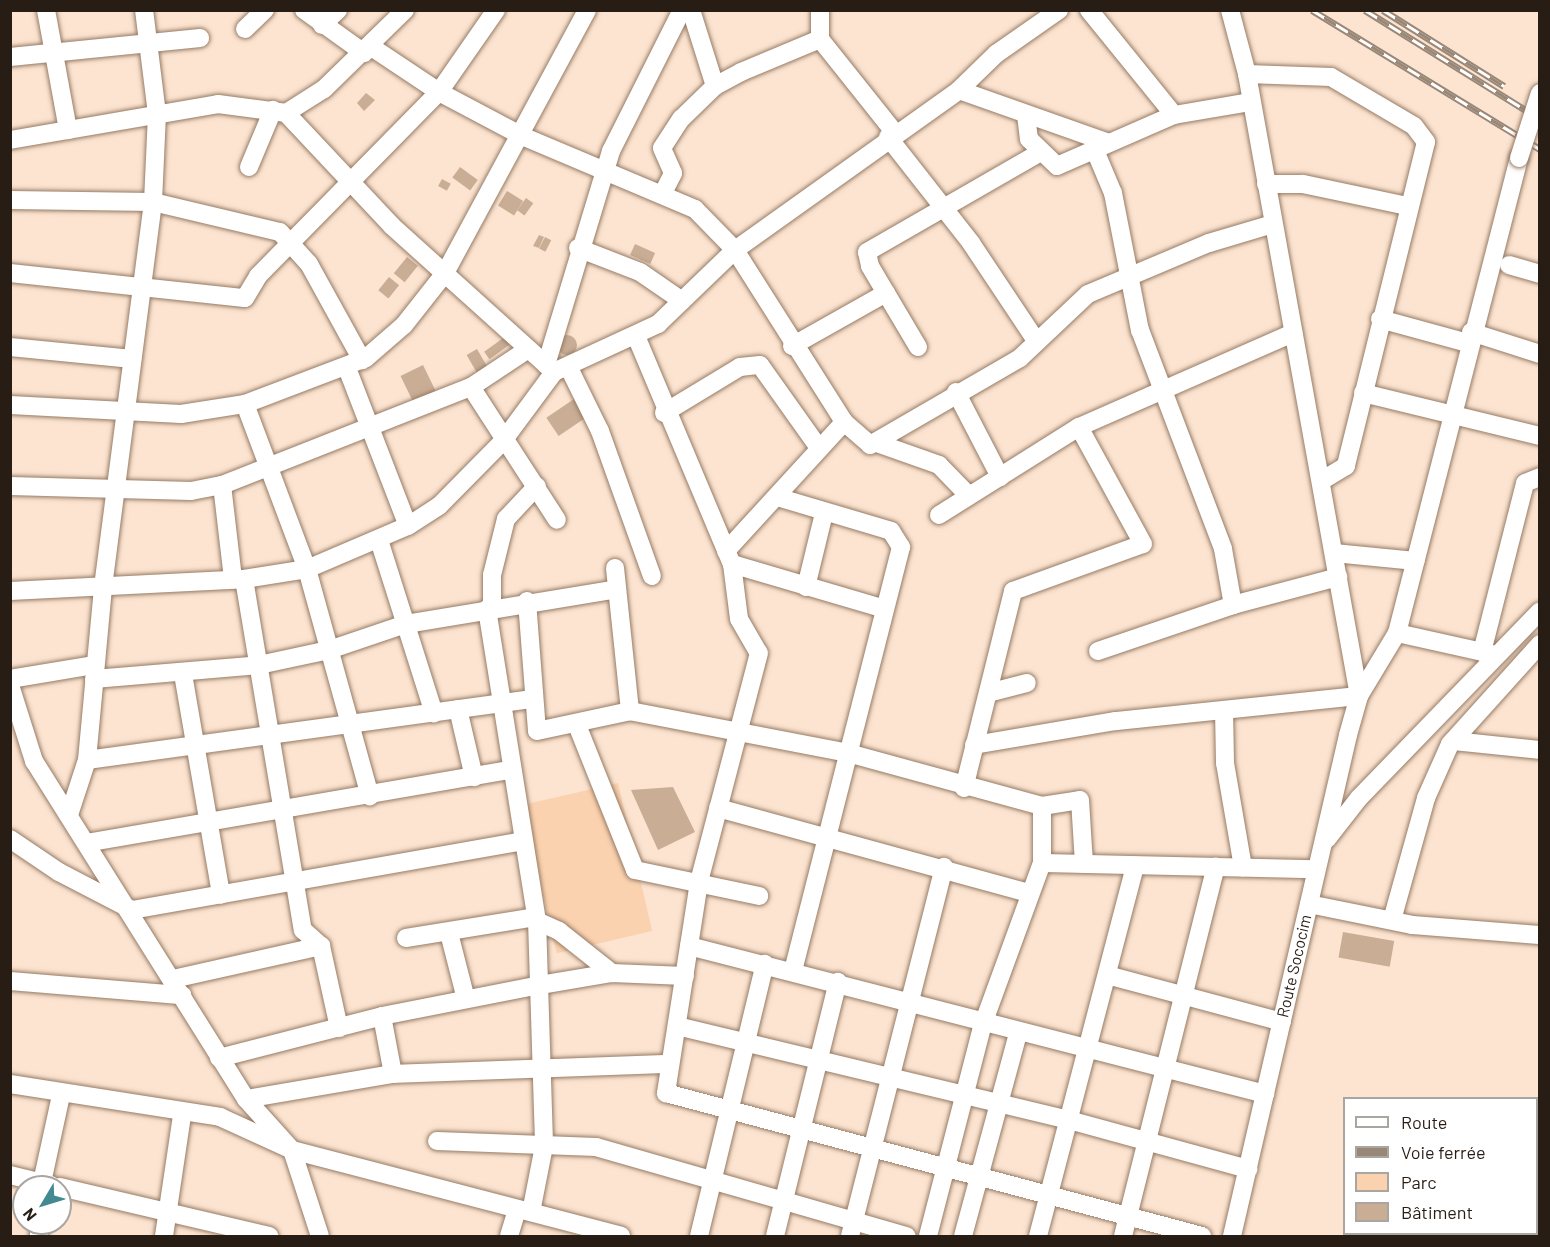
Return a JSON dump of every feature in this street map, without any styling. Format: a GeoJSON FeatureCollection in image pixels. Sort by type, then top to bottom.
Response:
{"type":"FeatureCollection","features":[{"type":"Feature","properties":{"kind":"street"},"geometry":{"type":"LineString","coordinates":[[46,10],[68,130]]}},
{"type":"Feature","properties":{"kind":"street"},"geometry":{"type":"LineString","coordinates":[[69,815],[87,759],[103,588],[119,489],[132,359],[153,202],[157,114],[144,10]]}},
{"type":"Feature","properties":{"kind":"street"},"geometry":{"type":"LineString","coordinates":[[245,29],[265,10]]}},
{"type":"Feature","properties":{"kind":"street"},"geometry":{"type":"LineString","coordinates":[[304,10],[322,25],[439,92],[522,136],[603,171],[663,193],[695,209],[735,250],[792,346],[844,422],[863,444],[877,443],[939,465],[969,496]]}},
{"type":"Feature","properties":{"kind":"street"},"geometry":{"type":"LineString","coordinates":[[322,25],[338,10]]}},
{"type":"Feature","properties":{"kind":"street"},"geometry":{"type":"LineString","coordinates":[[10,140],[218,104],[280,111],[324,89],[367,50],[405,10]]}},
{"type":"Feature","properties":{"kind":"street"},"geometry":{"type":"LineString","coordinates":[[10,273],[142,285],[245,298],[294,241],[352,186],[439,92],[496,10]]}},
{"type":"Feature","properties":{"kind":"street"},"geometry":{"type":"LineString","coordinates":[[10,405],[181,414],[245,404],[354,364],[404,325],[445,273],[522,136],[587,10]]}},
{"type":"Feature","properties":{"kind":"street"},"geometry":{"type":"LineString","coordinates":[[10,591],[103,588],[239,579],[307,569],[379,540],[408,526],[439,506],[503,441],[556,367],[578,248],[603,171],[682,10]]}},
{"type":"Feature","properties":{"kind":"street"},"geometry":{"type":"LineString","coordinates":[[691,10],[715,86]]}},
{"type":"Feature","properties":{"kind":"street"},"geometry":{"type":"LineString","coordinates":[[820,10],[820,39],[892,135],[1035,339]]}},
{"type":"Feature","properties":{"kind":"street"},"geometry":{"type":"LineString","coordinates":[[556,367],[636,336],[682,301],[735,250],[892,135],[959,90],[996,54],[1059,10]]}},
{"type":"Feature","properties":{"kind":"street"},"geometry":{"type":"LineString","coordinates":[[1089,10],[1173,115]]}},
{"type":"Feature","properties":{"kind":"street"},"geometry":{"type":"LineString","coordinates":[[1230,10],[1247,74],[1359,696]]}},
{"type":"Feature","properties":{"kind":"street"},"geometry":{"type":"LineString","coordinates":[[10,57],[200,38]]}},
{"type":"Feature","properties":{"kind":"street"},"geometry":{"type":"LineString","coordinates":[[663,193],[673,173],[662,148],[666,138],[715,86],[820,39]]}},
{"type":"Feature","properties":{"kind":"street"},"geometry":{"type":"LineString","coordinates":[[1247,74],[1331,76],[1414,126],[1426,142],[1407,206],[1346,466],[1321,481]]}},
{"type":"Feature","properties":{"kind":"street"},"geometry":{"type":"LineString","coordinates":[[959,90],[1100,145]]}},
{"type":"Feature","properties":{"kind":"street"},"geometry":{"type":"LineString","coordinates":[[1359,696],[1397,633],[1469,337],[1539,93]]}},
{"type":"Feature","properties":{"kind":"street"},"geometry":{"type":"LineString","coordinates":[[1026,115],[1029,139],[1057,166],[1100,145],[1173,115],[1251,102]]}},
{"type":"Feature","properties":{"kind":"street"},"geometry":{"type":"LineString","coordinates":[[249,167],[280,111]]}},
{"type":"Feature","properties":{"kind":"street"},"geometry":{"type":"LineString","coordinates":[[280,111],[352,186],[527,350],[556,367],[600,431],[652,576]]}},
{"type":"Feature","properties":{"kind":"street"},"geometry":{"type":"LineString","coordinates":[[1100,145],[1113,193],[1127,275],[1163,390],[1223,549],[1233,605]]}},
{"type":"Feature","properties":{"kind":"street"},"geometry":{"type":"LineString","coordinates":[[918,347],[886,293],[867,252],[942,205],[1041,152]]}},
{"type":"Feature","properties":{"kind":"street"},"geometry":{"type":"LineString","coordinates":[[1266,184],[1304,184],[1407,206]]}},
{"type":"Feature","properties":{"kind":"street"},"geometry":{"type":"LineString","coordinates":[[10,200],[153,202],[275,230],[294,241],[354,364],[368,424],[408,526]]}},
{"type":"Feature","properties":{"kind":"street"},"geometry":{"type":"LineString","coordinates":[[877,443],[956,392],[1020,358],[1035,339],[1088,294],[1127,275],[1273,224]]}},
{"type":"Feature","properties":{"kind":"street"},"geometry":{"type":"LineString","coordinates":[[578,248],[640,272],[682,301]]}},
{"type":"Feature","properties":{"kind":"street"},"geometry":{"type":"LineString","coordinates":[[1509,266],[1539,274]]}},
{"type":"Feature","properties":{"kind":"street"},"geometry":{"type":"LineString","coordinates":[[792,346],[886,293]]}},
{"type":"Feature","properties":{"kind":"street"},"geometry":{"type":"LineString","coordinates":[[1380,319],[1539,354]]}},
{"type":"Feature","properties":{"kind":"street"},"geometry":{"type":"LineString","coordinates":[[939,515],[1079,427],[1293,333]]}},
{"type":"Feature","properties":{"kind":"street"},"geometry":{"type":"LineString","coordinates":[[636,336],[664,413],[729,557],[739,619],[759,653],[699,882],[677,1026],[663,1087],[670,1097],[733,1111],[1050,1193],[1202,1236]]}},
{"type":"Feature","properties":{"kind":"street"},"geometry":{"type":"LineString","coordinates":[[10,347],[132,359]]}},
{"type":"Feature","properties":{"kind":"street"},"geometry":{"type":"LineString","coordinates":[[10,486],[191,491],[222,485],[271,467],[368,424],[471,387],[527,350]]}},
{"type":"Feature","properties":{"kind":"street"},"geometry":{"type":"LineString","coordinates":[[664,413],[740,367],[760,365],[819,448]]}},
{"type":"Feature","properties":{"kind":"street"},"geometry":{"type":"LineString","coordinates":[[471,387],[503,441],[537,486],[557,520]]}},
{"type":"Feature","properties":{"kind":"street"},"geometry":{"type":"LineString","coordinates":[[956,392],[1000,477]]}},
{"type":"Feature","properties":{"kind":"street"},"geometry":{"type":"LineString","coordinates":[[1363,393],[1539,436]]}},
{"type":"Feature","properties":{"kind":"street"},"geometry":{"type":"LineString","coordinates":[[245,404],[271,467],[307,569],[353,726],[370,796]]}},
{"type":"Feature","properties":{"kind":"street"},"geometry":{"type":"LineString","coordinates":[[729,557],[777,497],[844,422]]}},
{"type":"Feature","properties":{"kind":"street"},"geometry":{"type":"LineString","coordinates":[[964,789],[1013,591],[1143,544],[1079,427]]}},
{"type":"Feature","properties":{"kind":"street"},"geometry":{"type":"LineString","coordinates":[[1490,653],[1525,483],[1539,477]]}},
{"type":"Feature","properties":{"kind":"street"},"geometry":{"type":"LineString","coordinates":[[222,485],[239,579],[259,665],[303,930],[321,946],[339,1028]]}},
{"type":"Feature","properties":{"kind":"street"},"geometry":{"type":"LineString","coordinates":[[509,1236],[524,1210],[544,1146],[539,1071],[540,985],[537,920],[499,703],[489,609],[492,575],[506,519],[537,486]]}},
{"type":"Feature","properties":{"kind":"street"},"geometry":{"type":"LineString","coordinates":[[777,497],[900,538],[885,609],[793,970]]}},
{"type":"Feature","properties":{"kind":"street"},"geometry":{"type":"LineString","coordinates":[[806,587],[824,513]]}},
{"type":"Feature","properties":{"kind":"street"},"geometry":{"type":"LineString","coordinates":[[379,540],[434,713]]}},
{"type":"Feature","properties":{"kind":"street"},"geometry":{"type":"LineString","coordinates":[[1334,553],[1416,561]]}},
{"type":"Feature","properties":{"kind":"street"},"geometry":{"type":"LineString","coordinates":[[729,557],[806,587],[885,609]]}},
{"type":"Feature","properties":{"kind":"street"},"geometry":{"type":"LineString","coordinates":[[615,568],[630,711]]}},
{"type":"Feature","properties":{"kind":"street"},"geometry":{"type":"LineString","coordinates":[[1098,651],[1233,605],[1338,577]]}},
{"type":"Feature","properties":{"kind":"street"},"geometry":{"type":"LineString","coordinates":[[10,679],[94,672],[183,674],[259,665],[329,650],[406,624],[527,601],[617,589]]}},
{"type":"Feature","properties":{"kind":"street"},"geometry":{"type":"LineString","coordinates":[[527,601],[531,699],[537,731],[577,725],[630,711],[848,753],[964,789],[1042,806],[1080,800],[1084,864]]}},
{"type":"Feature","properties":{"kind":"street"},"geometry":{"type":"LineString","coordinates":[[1322,845],[1359,798],[1490,653],[1539,611]]}},
{"type":"Feature","properties":{"kind":"street"},"geometry":{"type":"LineString","coordinates":[[1397,633],[1490,653]]}},
{"type":"Feature","properties":{"kind":"street"},"geometry":{"type":"LineString","coordinates":[[1392,920],[1426,798],[1453,741],[1539,644]]}},
{"type":"Feature","properties":{"kind":"street"},"geometry":{"type":"LineString","coordinates":[[183,674],[221,895]]}},
{"type":"Feature","properties":{"kind":"street"},"geometry":{"type":"LineString","coordinates":[[987,693],[1028,683]]}},
{"type":"Feature","properties":{"kind":"street"},"geometry":{"type":"LineString","coordinates":[[10,685],[34,760],[86,843],[132,909],[219,1058],[246,1099],[292,1150],[320,1236]]}},
{"type":"Feature","properties":{"kind":"street"},"geometry":{"type":"LineString","coordinates":[[974,746],[1116,721],[1359,696]]}},
{"type":"Feature","properties":{"kind":"street","name":"Route Sococim"},"geometry":{"type":"LineString","coordinates":[[1232,1236],[1316,869],[1359,696]]}},
{"type":"Feature","properties":{"kind":"street"},"geometry":{"type":"LineString","coordinates":[[87,759],[271,738],[531,699]]}},
{"type":"Feature","properties":{"kind":"street"},"geometry":{"type":"LineString","coordinates":[[458,709],[474,777]]}},
{"type":"Feature","properties":{"kind":"street"},"geometry":{"type":"LineString","coordinates":[[1224,710],[1225,763],[1243,867]]}},
{"type":"Feature","properties":{"kind":"street"},"geometry":{"type":"LineString","coordinates":[[577,725],[635,870],[759,896]]}},
{"type":"Feature","properties":{"kind":"street"},"geometry":{"type":"LineString","coordinates":[[1453,741],[1539,750]]}},
{"type":"Feature","properties":{"kind":"street"},"geometry":{"type":"LineString","coordinates":[[86,843],[370,796],[510,770]]}},
{"type":"Feature","properties":{"kind":"street"},"geometry":{"type":"LineString","coordinates":[[928,1236],[983,1024],[1029,893],[1042,863],[1042,806]]}},
{"type":"Feature","properties":{"kind":"street"},"geometry":{"type":"LineString","coordinates":[[718,808],[944,867],[1029,893]]}},
{"type":"Feature","properties":{"kind":"street"},"geometry":{"type":"LineString","coordinates":[[10,839],[59,872],[132,909],[296,883],[523,841]]}},
{"type":"Feature","properties":{"kind":"street"},"geometry":{"type":"LineString","coordinates":[[1042,863],[1316,869]]}},
{"type":"Feature","properties":{"kind":"street"},"geometry":{"type":"LineString","coordinates":[[1038,1236],[1135,865]]}},
{"type":"Feature","properties":{"kind":"street"},"geometry":{"type":"LineString","coordinates":[[852,1229],[894,1078],[909,1000],[944,867]]}},
{"type":"Feature","properties":{"kind":"street"},"geometry":{"type":"LineString","coordinates":[[1123,1236],[1216,867]]}},
{"type":"Feature","properties":{"kind":"street"},"geometry":{"type":"LineString","coordinates":[[1308,904],[1392,920],[1539,933]]}},
{"type":"Feature","properties":{"kind":"street"},"geometry":{"type":"LineString","coordinates":[[406,938],[449,933],[519,918],[537,920],[612,973]]}},
{"type":"Feature","properties":{"kind":"street"},"geometry":{"type":"LineString","coordinates":[[449,933],[466,999]]}},
{"type":"Feature","properties":{"kind":"street"},"geometry":{"type":"LineString","coordinates":[[10,981],[178,987],[321,946]]}},
{"type":"Feature","properties":{"kind":"street"},"geometry":{"type":"LineString","coordinates":[[689,946],[793,970],[909,1000],[983,1024],[1265,1094]]}},
{"type":"Feature","properties":{"kind":"street"},"geometry":{"type":"LineString","coordinates":[[699,1236],[733,1111],[765,964]]}},
{"type":"Feature","properties":{"kind":"street"},"geometry":{"type":"LineString","coordinates":[[219,1058],[382,1016],[540,985],[612,973],[685,976]]}},
{"type":"Feature","properties":{"kind":"street"},"geometry":{"type":"LineString","coordinates":[[1107,975],[1282,1022]]}},
{"type":"Feature","properties":{"kind":"street"},"geometry":{"type":"LineString","coordinates":[[775,1236],[804,1130],[838,982]]}},
{"type":"Feature","properties":{"kind":"street"},"geometry":{"type":"LineString","coordinates":[[382,1016],[393,1074]]}},
{"type":"Feature","properties":{"kind":"street"},"geometry":{"type":"LineString","coordinates":[[677,1026],[748,1041],[1069,1120],[1248,1169]]}},
{"type":"Feature","properties":{"kind":"street"},"geometry":{"type":"LineString","coordinates":[[963,1236],[1018,1033]]}},
{"type":"Feature","properties":{"kind":"street"},"geometry":{"type":"LineString","coordinates":[[246,1099],[393,1074],[539,1071],[669,1064]]}},
{"type":"Feature","properties":{"kind":"street"},"geometry":{"type":"LineString","coordinates":[[10,1084],[61,1095],[241,1124],[292,1150],[612,1235]]}},
{"type":"Feature","properties":{"kind":"street"},"geometry":{"type":"LineString","coordinates":[[51,1175],[61,1095]]}},
{"type":"Feature","properties":{"kind":"street"},"geometry":{"type":"LineString","coordinates":[[164,1236],[182,1115]]}},
{"type":"Feature","properties":{"kind":"street"},"geometry":{"type":"LineString","coordinates":[[437,1141],[596,1147],[784,1204],[852,1229],[907,1236]]}},
{"type":"Feature","properties":{"kind":"street"},"geometry":{"type":"LineString","coordinates":[[72,1191],[269,1236]]}},
{"type":"Feature","properties":{"kind":"green space"},"geometry":{"type":"Polygon","coordinates":[[[618,783],[652,931],[557,953],[523,805],[618,783]]]}},
{"type":"Feature","properties":{"kind":"green space"},"geometry":{"type":"Polygon","coordinates":[[[1348,1235],[1500,1235],[1500,1236],[1348,1235]]]}},
{"type":"Feature","properties":{"kind":"building"},"geometry":{"type":"Polygon","coordinates":[[[366,93],[375,100],[364,111],[357,103],[366,93]]]}},
{"type":"Feature","properties":{"kind":"building"},"geometry":{"type":"Polygon","coordinates":[[[460,167],[478,180],[470,190],[452,178],[460,167]]]}},
{"type":"Feature","properties":{"kind":"building"},"geometry":{"type":"Polygon","coordinates":[[[442,179],[451,184],[447,191],[438,186],[442,179]]]}},
{"type":"Feature","properties":{"kind":"building"},"geometry":{"type":"Polygon","coordinates":[[[507,191],[523,201],[514,215],[498,205],[507,191]]]}},
{"type":"Feature","properties":{"kind":"building"},"geometry":{"type":"Polygon","coordinates":[[[526,198],[533,203],[524,215],[517,210],[526,198]]]}},
{"type":"Feature","properties":{"kind":"building"},"geometry":{"type":"Polygon","coordinates":[[[539,235],[544,237],[539,248],[533,246],[539,235]]]}},
{"type":"Feature","properties":{"kind":"building"},"geometry":{"type":"Polygon","coordinates":[[[545,237],[551,240],[545,252],[539,249],[545,237]]]}},
{"type":"Feature","properties":{"kind":"building"},"geometry":{"type":"Polygon","coordinates":[[[635,244],[655,253],[650,264],[630,255],[635,244]]]}},
{"type":"Feature","properties":{"kind":"building"},"geometry":{"type":"Polygon","coordinates":[[[407,257],[418,266],[405,282],[394,273],[407,257]]]}},
{"type":"Feature","properties":{"kind":"building"},"geometry":{"type":"Polygon","coordinates":[[[389,277],[399,285],[388,298],[378,290],[389,277]]]}},
{"type":"Feature","properties":{"kind":"building"},"geometry":{"type":"Polygon","coordinates":[[[563,335],[571,335],[577,341],[577,349],[571,355],[563,355],[557,349],[557,341],[563,335]]]}},
{"type":"Feature","properties":{"kind":"building"},"geometry":{"type":"Polygon","coordinates":[[[506,336],[511,343],[489,359],[484,352],[506,336]]]}},
{"type":"Feature","properties":{"kind":"building"},"geometry":{"type":"Polygon","coordinates":[[[477,349],[487,366],[477,372],[467,355],[477,349]]]}},
{"type":"Feature","properties":{"kind":"building"},"geometry":{"type":"Polygon","coordinates":[[[423,365],[436,392],[414,403],[401,376],[423,365]]]}},
{"type":"Feature","properties":{"kind":"building"},"geometry":{"type":"Polygon","coordinates":[[[577,397],[589,415],[559,436],[546,418],[577,397]]]}},
{"type":"Feature","properties":{"kind":"building"},"geometry":{"type":"Polygon","coordinates":[[[673,787],[695,832],[658,850],[631,790],[673,787]]]}},
{"type":"Feature","properties":{"kind":"building"},"geometry":{"type":"Polygon","coordinates":[[[1343,932],[1394,941],[1390,967],[1338,958],[1343,932]]]}},
{"type":"Feature","properties":{"kind":"railway"},"geometry":{"type":"LineString","coordinates":[[1312,10],[1540,149]]}},
{"type":"Feature","properties":{"kind":"railway"},"geometry":{"type":"LineString","coordinates":[[1365,10],[1540,119]]}},
{"type":"Feature","properties":{"kind":"railway"},"geometry":{"type":"LineString","coordinates":[[1383,10],[1504,86]]}}]}
